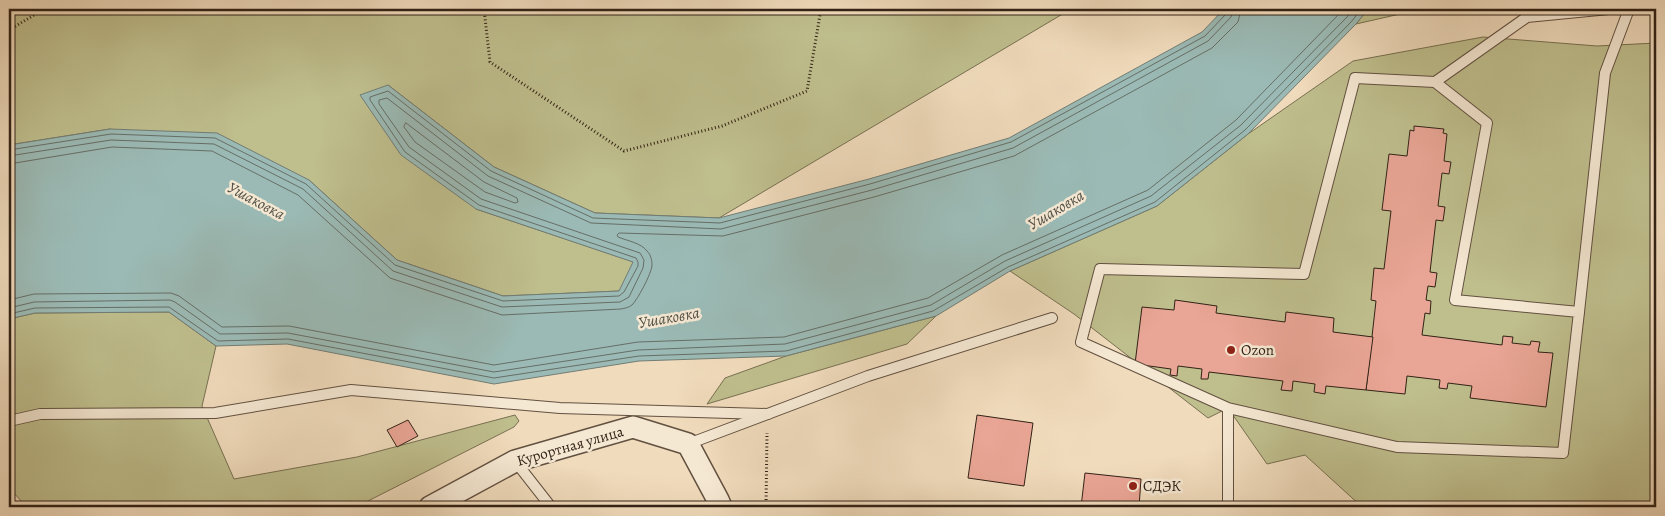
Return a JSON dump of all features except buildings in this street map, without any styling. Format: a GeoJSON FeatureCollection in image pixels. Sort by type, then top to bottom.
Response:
{"type":"FeatureCollection","features":[{"type":"Feature","properties":{"kind":"street","name":"Курортная улица"},"geometry":{"type":"LineString","coordinates":[[430,507],[515,461],[633,427],[688,444]]}},
{"type":"Feature","properties":{"kind":"street"},"geometry":{"type":"LineString","coordinates":[[688,444],[721,507]]}},
{"type":"Feature","properties":{"kind":"lane"},"geometry":{"type":"LineString","coordinates":[[1435,82],[1526,16],[1609,9]]}},
{"type":"Feature","properties":{"kind":"lane"},"geometry":{"type":"LineString","coordinates":[[1579,312],[1455,300],[1488,123],[1435,82],[1355,78],[1304,274],[1100,269],[1081,342],[1228,408],[1397,447],[1563,453],[1579,312],[1605,73],[1629,9]]}},
{"type":"Feature","properties":{"kind":"lane"},"geometry":{"type":"LineString","coordinates":[[688,444],[868,376],[1052,318]]}},
{"type":"Feature","properties":{"kind":"lane"},"geometry":{"type":"LineString","coordinates":[[9,422],[40,414],[214,413],[351,390],[560,408],[768,414]]}},
{"type":"Feature","properties":{"kind":"lane"},"geometry":{"type":"LineString","coordinates":[[1228,408],[1228,507]]}},
{"type":"Feature","properties":{"kind":"lane"},"geometry":{"type":"LineString","coordinates":[[515,461],[551,507]]}},
{"type":"Feature","properties":{"kind":"path"},"geometry":{"type":"LineString","coordinates":[[9,30],[44,9]]}},
{"type":"Feature","properties":{"kind":"path"},"geometry":{"type":"LineString","coordinates":[[484,9],[490,62],[624,151],[722,126],[807,91],[820,9]]}},
{"type":"Feature","properties":{"kind":"path"},"geometry":{"type":"LineString","coordinates":[[766,507],[768,414]]}},
{"type":"Feature","properties":{"kind":"shaded area"},"geometry":{"type":"Polygon","coordinates":[[[9,9],[1071,9],[719,218],[595,213],[494,167],[388,85],[476,209],[634,262],[620,291],[503,296],[397,260],[309,180],[110,129],[9,145],[9,9]]]}},
{"type":"Feature","properties":{"kind":"shaded area"},"geometry":{"type":"Polygon","coordinates":[[[1368,9],[1422,9],[1356,24],[1368,9]]]}},
{"type":"Feature","properties":{"kind":"shaded area"},"geometry":{"type":"Polygon","coordinates":[[[1483,37],[1597,46],[1656,43],[1656,507],[1362,507],[1305,455],[1267,464],[1228,408],[1208,418],[1074,314],[1010,271],[1157,206],[1248,134],[1353,61],[1483,37]]]}},
{"type":"Feature","properties":{"kind":"shaded area"},"geometry":{"type":"Polygon","coordinates":[[[169,312],[216,346],[202,406],[234,479],[357,457],[515,415],[519,421],[514,427],[353,507],[27,507],[9,488],[9,319],[35,313],[169,312]]]}},
{"type":"Feature","properties":{"kind":"shaded area"},"geometry":{"type":"Polygon","coordinates":[[[936,316],[907,344],[707,404],[725,378],[786,356],[936,316]]]}},
{"type":"Feature","properties":{"kind":"water","name":"Ушаковка"},"geometry":{"type":"Polygon","coordinates":[[[1224,9],[1368,9],[1356,24],[1248,134],[1157,206],[1010,271],[936,316],[786,356],[639,361],[494,384],[287,344],[216,346],[169,312],[35,313],[9,319],[9,145],[110,129],[217,133],[309,180],[397,260],[503,296],[619,291],[633,262],[476,209],[401,155],[360,95],[388,85],[494,167],[595,213],[719,218],[869,179],[1009,138],[1202,32],[1224,9]]]}},
{"type":"Feature","properties":{"kind":"place","name":"Ozon"},"geometry":{"type":"Point","coordinates":[1231,350]}},
{"type":"Feature","properties":{"kind":"place","name":"СДЭК"},"geometry":{"type":"Point","coordinates":[1133,486]}}]}
